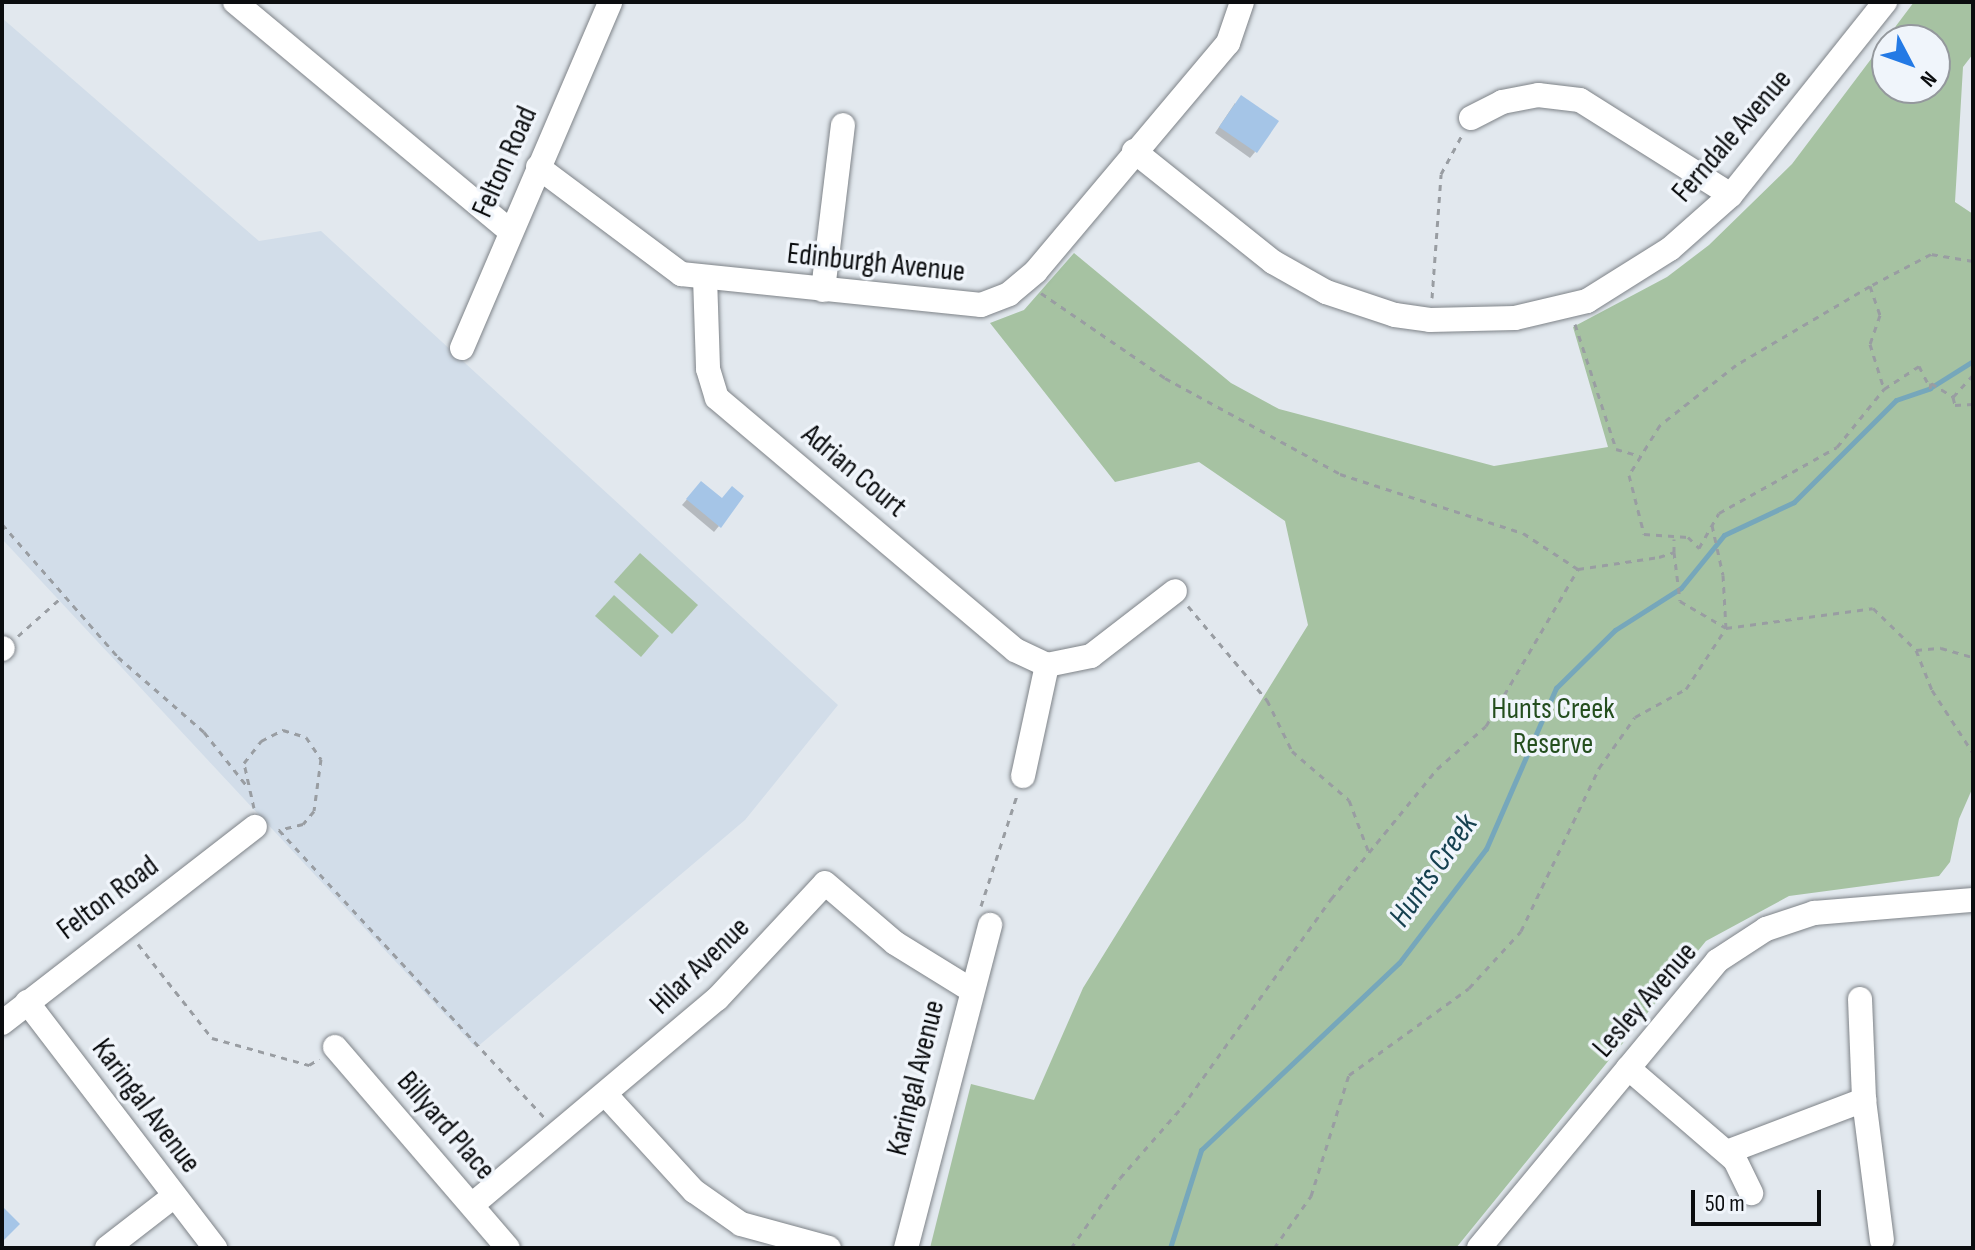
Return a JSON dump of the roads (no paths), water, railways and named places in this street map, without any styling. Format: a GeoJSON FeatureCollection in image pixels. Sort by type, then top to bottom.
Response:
{"type":"FeatureCollection","features":[{"type":"Feature","properties":{"kind":"street"},"geometry":{"type":"LineString","coordinates":[[235,2],[510,231]]}},
{"type":"Feature","properties":{"kind":"street","name":"Felton Road"},"geometry":{"type":"LineString","coordinates":[[462,348],[610,2]]}},
{"type":"Feature","properties":{"kind":"street","name":"Edinburgh Avenue"},"geometry":{"type":"LineString","coordinates":[[538,167],[681,274],[981,305],[1026,282],[1228,43],[1242,2]]}},
{"type":"Feature","properties":{"kind":"street","name":"Ferndale Avenue"},"geometry":{"type":"LineString","coordinates":[[1134,151],[1298,277],[1361,305],[1430,320],[1515,318],[1587,301],[1670,249],[1731,195],[1885,2]]}},
{"type":"Feature","properties":{"kind":"street"},"geometry":{"type":"LineString","coordinates":[[1471,118],[1502,102],[1538,95],[1580,100],[1731,195]]}},
{"type":"Feature","properties":{"kind":"street"},"geometry":{"type":"LineString","coordinates":[[823,290],[843,125]]}},
{"type":"Feature","properties":{"kind":"street","name":"Adrian Court"},"geometry":{"type":"LineString","coordinates":[[705,277],[708,369],[717,398],[1015,650],[1047,665]]}},
{"type":"Feature","properties":{"kind":"street"},"geometry":{"type":"LineString","coordinates":[[1023,776],[1047,665],[1091,656],[1175,591]]}},
{"type":"Feature","properties":{"kind":"street","name":"Felton Road"},"geometry":{"type":"LineString","coordinates":[[2,1023],[123,925],[255,827]]}},
{"type":"Feature","properties":{"kind":"street","name":"Hilar Avenue"},"geometry":{"type":"LineString","coordinates":[[472,1205],[739,979],[825,883],[895,943],[971,990]]}},
{"type":"Feature","properties":{"kind":"street","name":"Lesley Avenue"},"geometry":{"type":"LineString","coordinates":[[1479,1248],[1717,961],[1766,929],[1814,913],[1973,900]]}},
{"type":"Feature","properties":{"kind":"street","name":"Karingal Avenue"},"geometry":{"type":"LineString","coordinates":[[906,1248],[990,925]]}},
{"type":"Feature","properties":{"kind":"street"},"geometry":{"type":"LineString","coordinates":[[1860,999],[1864,1100],[1882,1240]]}},
{"type":"Feature","properties":{"kind":"street","name":"Karingal Avenue"},"geometry":{"type":"LineString","coordinates":[[27,1002],[215,1248]]}},
{"type":"Feature","properties":{"kind":"street","name":"Billyard Place"},"geometry":{"type":"LineString","coordinates":[[335,1047],[508,1248]]}},
{"type":"Feature","properties":{"kind":"street"},"geometry":{"type":"LineString","coordinates":[[1628,1068],[1727,1152],[1751,1193]]}},
{"type":"Feature","properties":{"kind":"street"},"geometry":{"type":"LineString","coordinates":[[605,1094],[694,1191],[741,1224],[829,1248]]}},
{"type":"Feature","properties":{"kind":"street"},"geometry":{"type":"LineString","coordinates":[[1727,1152],[1864,1100]]}},
{"type":"Feature","properties":{"kind":"street"},"geometry":{"type":"LineString","coordinates":[[107,1248],[174,1196]]}},
{"type":"Feature","properties":{"kind":"waterway","name":"Hunts Creek"},"geometry":{"type":"LineString","coordinates":[[1170,1248],[1201,1150],[1399,963],[1486,849],[1556,688],[1615,630],[1681,588],[1724,535],[1794,502],[1896,400],[1930,388],[1973,361]]}},
{"type":"Feature","properties":{"kind":"park label","name":"Hunts Creek Reserve"},"geometry":{"type":"Point","coordinates":[1553,726]}}]}
